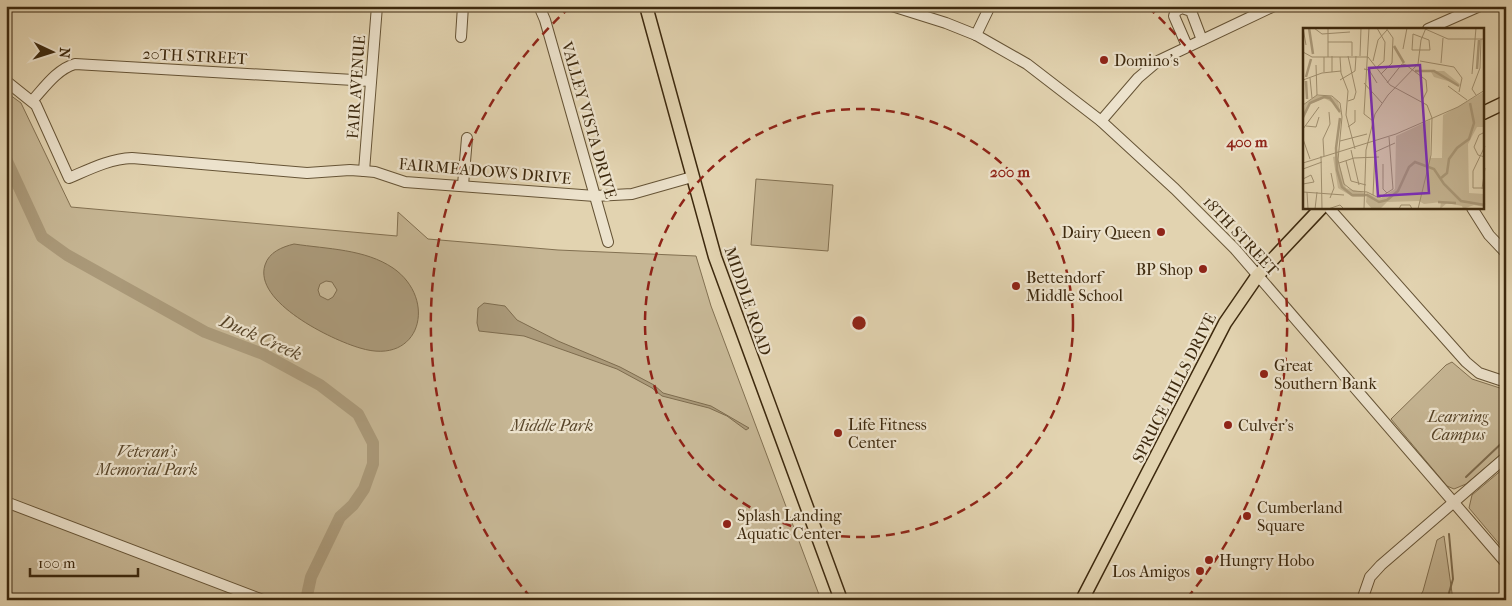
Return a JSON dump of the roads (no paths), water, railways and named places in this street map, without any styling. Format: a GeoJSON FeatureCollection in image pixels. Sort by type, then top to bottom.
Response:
{"type":"FeatureCollection","features":[{"type":"Feature","properties":{"kind":"main road","name":"MIDDLE ROAD"},"geometry":{"type":"LineString","coordinates":[[646,6],[692,177],[725,289],[841,600]]}},
{"type":"Feature","properties":{"kind":"main road"},"geometry":{"type":"LineString","coordinates":[[1484,113],[1506,102]]}},
{"type":"Feature","properties":{"kind":"main road","name":"SPRUCE HILLS DRIVE"},"geometry":{"type":"LineString","coordinates":[[1085,599],[1169,435],[1211,347],[1235,306],[1258,275],[1320,209]]}},
{"type":"Feature","properties":{"kind":"street","name":"FAIR AVENUE"},"geometry":{"type":"LineString","coordinates":[[364,171],[377,6]]}},
{"type":"Feature","properties":{"kind":"street"},"geometry":{"type":"LineString","coordinates":[[461,37],[463,6]]}},
{"type":"Feature","properties":{"kind":"street","name":"VALLEY VISTA DRIVE"},"geometry":{"type":"LineString","coordinates":[[539,6],[562,78],[608,242]]}},
{"type":"Feature","properties":{"kind":"street","name":"18TH STREET"},"geometry":{"type":"LineString","coordinates":[[892,6],[946,23],[976,35],[1032,68],[1101,121],[1188,201],[1258,275],[1506,563]]}},
{"type":"Feature","properties":{"kind":"street"},"geometry":{"type":"LineString","coordinates":[[976,35],[990,6]]}},
{"type":"Feature","properties":{"kind":"street"},"geometry":{"type":"LineString","coordinates":[[1101,121],[1140,76],[1158,61],[1274,6]]}},
{"type":"Feature","properties":{"kind":"street"},"geometry":{"type":"LineString","coordinates":[[1430,28],[1480,6]]}},
{"type":"Feature","properties":{"kind":"street"},"geometry":{"type":"LineString","coordinates":[[1187,46],[1174,16],[1176,11],[1182,8],[1191,11],[1202,40]]}},
{"type":"Feature","properties":{"kind":"street","name":"20TH STREET"},"geometry":{"type":"LineString","coordinates":[[32,101],[58,73],[68,66],[75,64],[371,81]]}},
{"type":"Feature","properties":{"kind":"street"},"geometry":{"type":"LineString","coordinates":[[6,81],[32,101]]}},
{"type":"Feature","properties":{"kind":"street","name":"FAIRMEADOWS DRIVE"},"geometry":{"type":"LineString","coordinates":[[32,101],[36,105],[69,178],[102,164],[118,159],[132,158],[307,174],[350,170],[364,171],[375,172],[405,182],[595,196],[632,194],[692,177]]}},
{"type":"Feature","properties":{"kind":"street"},"geometry":{"type":"LineString","coordinates":[[463,185],[467,138]]}},
{"type":"Feature","properties":{"kind":"street"},"geometry":{"type":"LineString","coordinates":[[1330,209],[1466,362],[1479,373],[1506,382]]}},
{"type":"Feature","properties":{"kind":"street"},"geometry":{"type":"LineString","coordinates":[[1473,209],[1489,235],[1506,253]]}},
{"type":"Feature","properties":{"kind":"street"},"geometry":{"type":"LineString","coordinates":[[1362,600],[1367,583],[1373,572],[1506,457]]}},
{"type":"Feature","properties":{"kind":"street"},"geometry":{"type":"LineString","coordinates":[[6,502],[263,600]]}},
{"type":"Feature","properties":{"kind":"waterway","name":"Duck Creek"},"geometry":{"type":"LineString","coordinates":[[6,159],[42,237],[67,255],[205,332],[263,354],[320,385],[358,414],[373,443],[373,464],[364,489],[353,505],[340,517],[311,577],[306,600]]}},
{"type":"Feature","properties":{"kind":"waterway"},"geometry":{"type":"LineString","coordinates":[[1466,477],[1506,439]]}},
{"type":"Feature","properties":{"kind":"waterway"},"geometry":{"type":"LineString","coordinates":[[1447,600],[1453,579],[1449,534]]}},
{"type":"Feature","properties":{"kind":"place","name":"Domino's"},"geometry":{"type":"Point","coordinates":[1104,60]}},
{"type":"Feature","properties":{"kind":"place","name":"Dairy Queen"},"geometry":{"type":"Point","coordinates":[1161,232]}},
{"type":"Feature","properties":{"kind":"place","name":"BP Shop"},"geometry":{"type":"Point","coordinates":[1203,269]}},
{"type":"Feature","properties":{"kind":"place","name":"Bettendorf Middle School"},"geometry":{"type":"Point","coordinates":[1016,286]}},
{"type":"Feature","properties":{"kind":"place","name":"Great Southern Bank"},"geometry":{"type":"Point","coordinates":[1264,374]}},
{"type":"Feature","properties":{"kind":"place","name":"Culver's"},"geometry":{"type":"Point","coordinates":[1228,425]}},
{"type":"Feature","properties":{"kind":"place","name":"Life Fitness Center"},"geometry":{"type":"Point","coordinates":[838,433]}},
{"type":"Feature","properties":{"kind":"place","name":"Cumberland Square"},"geometry":{"type":"Point","coordinates":[1247,516]}},
{"type":"Feature","properties":{"kind":"place","name":"Splash Landing Aquatic Center"},"geometry":{"type":"Point","coordinates":[727,524]}},
{"type":"Feature","properties":{"kind":"place","name":"Hungry Hobo"},"geometry":{"type":"Point","coordinates":[1209,560]}},
{"type":"Feature","properties":{"kind":"place","name":"Los Amigos"},"geometry":{"type":"Point","coordinates":[1200,571]}},
{"type":"Feature","properties":{"kind":"park label","name":"Middle Park"},"geometry":{"type":"Point","coordinates":[552,425]}},
{"type":"Feature","properties":{"kind":"park label","name":"Learning Campus"},"geometry":{"type":"Point","coordinates":[1458,425]}},
{"type":"Feature","properties":{"kind":"park label","name":"Veteran's Memorial Park"},"geometry":{"type":"Point","coordinates":[147,460]}}]}
